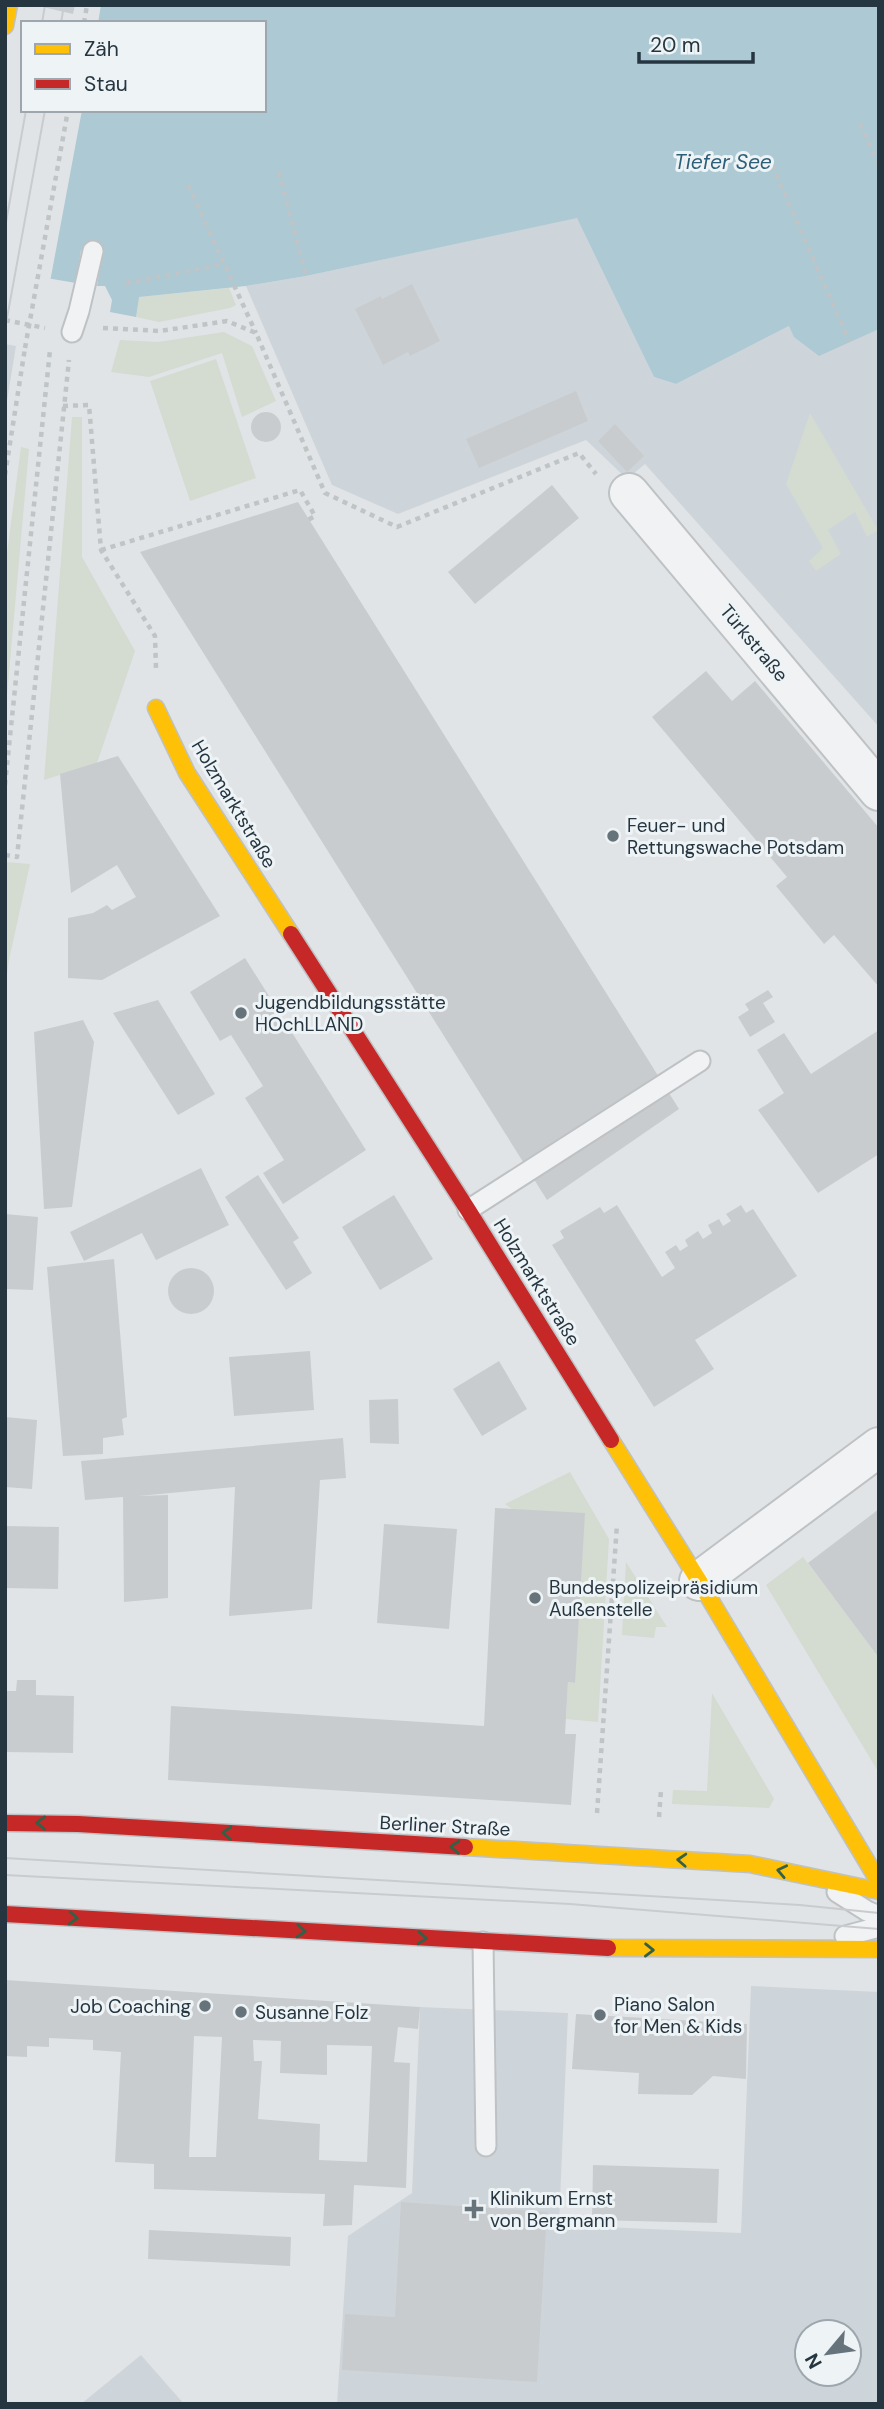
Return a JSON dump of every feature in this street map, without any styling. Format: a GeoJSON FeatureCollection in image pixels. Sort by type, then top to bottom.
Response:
{"type":"FeatureCollection","features":[{"type":"Feature","properties":{"kind":"main road"},"geometry":{"type":"LineString","coordinates":[[5,26],[9,5]]}},
{"type":"Feature","properties":{"kind":"main road","name":"Holzmarktstraße"},"geometry":{"type":"LineString","coordinates":[[156,708],[187,773],[468,1210],[699,1581],[879,1882]]}},
{"type":"Feature","properties":{"kind":"main road","name":"Berliner Straße"},"geometry":{"type":"LineString","coordinates":[[5,1823],[126,1827],[750,1864],[879,1891]]}},
{"type":"Feature","properties":{"kind":"main road"},"geometry":{"type":"LineString","coordinates":[[5,1914],[624,1949],[879,1949]]}},
{"type":"Feature","properties":{"kind":"street","name":"Türkstraße"},"geometry":{"type":"LineString","coordinates":[[629,493],[872,771]]}},
{"type":"Feature","properties":{"kind":"street"},"geometry":{"type":"LineString","coordinates":[[699,1581],[879,1447]]}},
{"type":"Feature","properties":{"kind":"lane"},"geometry":{"type":"LineString","coordinates":[[72,332],[93,251]]}},
{"type":"Feature","properties":{"kind":"lane"},"geometry":{"type":"LineString","coordinates":[[468,1210],[700,1061]]}},
{"type":"Feature","properties":{"kind":"lane"},"geometry":{"type":"LineString","coordinates":[[814,1877],[879,1916]]}},
{"type":"Feature","properties":{"kind":"lane"},"geometry":{"type":"LineString","coordinates":[[796,1949],[879,1927]]}},
{"type":"Feature","properties":{"kind":"lane"},"geometry":{"type":"LineString","coordinates":[[483,1942],[486,2147]]}},
{"type":"Feature","properties":{"kind":"path"},"geometry":{"type":"LineString","coordinates":[[5,475],[24,348],[68,112]]}},
{"type":"Feature","properties":{"kind":"path"},"geometry":{"type":"LineString","coordinates":[[860,124],[879,166]]}},
{"type":"Feature","properties":{"kind":"path"},"geometry":{"type":"LineString","coordinates":[[772,165],[849,341]]}},
{"type":"Feature","properties":{"kind":"path"},"geometry":{"type":"LineString","coordinates":[[279,172],[306,276]]}},
{"type":"Feature","properties":{"kind":"path"},"geometry":{"type":"LineString","coordinates":[[188,186],[256,333],[325,493],[397,527],[579,453],[606,486],[629,493]]}},
{"type":"Feature","properties":{"kind":"path"},"geometry":{"type":"LineString","coordinates":[[126,283],[224,264]]}},
{"type":"Feature","properties":{"kind":"path"},"geometry":{"type":"LineString","coordinates":[[5,320],[52,330]]}},
{"type":"Feature","properties":{"kind":"path"},"geometry":{"type":"LineString","coordinates":[[111,327],[160,331],[227,321],[256,333]]}},
{"type":"Feature","properties":{"kind":"path"},"geometry":{"type":"LineString","coordinates":[[5,855],[17,857],[72,332]]}},
{"type":"Feature","properties":{"kind":"path"},"geometry":{"type":"LineString","coordinates":[[5,785],[50,343]]}},
{"type":"Feature","properties":{"kind":"path"},"geometry":{"type":"LineString","coordinates":[[63,406],[89,405],[101,550],[155,636],[156,708]]}},
{"type":"Feature","properties":{"kind":"path"},"geometry":{"type":"LineString","coordinates":[[101,550],[300,490],[316,516],[308,520]]}},
{"type":"Feature","properties":{"kind":"path"},"geometry":{"type":"LineString","coordinates":[[597,1813],[621,1458]]}},
{"type":"Feature","properties":{"kind":"path"},"geometry":{"type":"LineString","coordinates":[[659,1817],[661,1790]]}},
{"type":"Feature","properties":{"kind":"shaded area"},"geometry":{"type":"Polygon","coordinates":[[[578,217],[654,377],[676,384],[789,326],[849,341],[879,329],[879,727],[645,464],[627,479],[586,440],[398,514],[332,485],[246,286],[306,276],[578,217]]]}},
{"type":"Feature","properties":{"kind":"shaded area"},"geometry":{"type":"Polygon","coordinates":[[[229,288],[236,305],[230,308],[159,322],[136,317],[138,297],[229,288]]]}},
{"type":"Feature","properties":{"kind":"shaded area"},"geometry":{"type":"Polygon","coordinates":[[[224,332],[252,346],[276,401],[242,417],[222,353],[149,377],[111,372],[120,340],[158,342],[224,332]]]}},
{"type":"Feature","properties":{"kind":"shaded area"},"geometry":{"type":"Polygon","coordinates":[[[5,344],[16,346],[5,413],[5,344]]]}},
{"type":"Feature","properties":{"kind":"shaded area"},"geometry":{"type":"Polygon","coordinates":[[[216,359],[256,478],[190,501],[150,381],[216,359]]]}},
{"type":"Feature","properties":{"kind":"shaded area"},"geometry":{"type":"Polygon","coordinates":[[[810,413],[878,530],[867,537],[855,512],[828,530],[841,554],[816,571],[809,561],[823,548],[786,484],[810,413]]]}},
{"type":"Feature","properties":{"kind":"shaded area"},"geometry":{"type":"Polygon","coordinates":[[[72,417],[82,417],[82,557],[135,651],[97,763],[44,780],[72,417]]]}},
{"type":"Feature","properties":{"kind":"shaded area"},"geometry":{"type":"Polygon","coordinates":[[[21,447],[29,449],[5,718],[5,568],[21,447]]]}},
{"type":"Feature","properties":{"kind":"shaded area"},"geometry":{"type":"Polygon","coordinates":[[[5,862],[30,864],[5,989],[5,862]]]}},
{"type":"Feature","properties":{"kind":"shaded area"},"geometry":{"type":"Polygon","coordinates":[[[570,1472],[609,1539],[598,1722],[566,1719],[568,1682],[574,1683],[513,1510],[505,1504],[570,1472]]]}},
{"type":"Feature","properties":{"kind":"shaded area"},"geometry":{"type":"Polygon","coordinates":[[[803,1557],[879,1658],[879,1773],[766,1585],[803,1557]]]}},
{"type":"Feature","properties":{"kind":"shaded area"},"geometry":{"type":"Polygon","coordinates":[[[626,1562],[667,1627],[656,1627],[654,1638],[622,1635],[626,1562]]]}},
{"type":"Feature","properties":{"kind":"shaded area"},"geometry":{"type":"Polygon","coordinates":[[[712,1693],[774,1799],[769,1808],[672,1804],[673,1790],[707,1791],[712,1693]]]}},
{"type":"Feature","properties":{"kind":"shaded area","name":"Klinikum Ernst von Bergmann"},"geometry":{"type":"Polygon","coordinates":[[[751,1986],[879,1992],[879,2404],[337,2404],[348,2236],[412,2193],[420,2007],[568,2013],[559,2225],[741,2233],[751,1986]]]}},
{"type":"Feature","properties":{"kind":"shaded area"},"geometry":{"type":"Polygon","coordinates":[[[141,2355],[184,2404],[81,2404],[141,2355]]]}},
{"type":"Feature","properties":{"kind":"water","name":"Tiefer See"},"geometry":{"type":"Polygon","coordinates":[[[5,5],[879,5],[879,329],[819,356],[794,337],[789,326],[676,384],[654,377],[577,218],[306,276],[246,286],[139,297],[136,317],[110,312],[112,300],[105,286],[97,286],[103,253],[81,250],[76,283],[5,271],[5,5]]]}},
{"type":"Feature","properties":{"kind":"pier"},"geometry":{"type":"Polygon","coordinates":[[[5,5],[101,5],[98,21],[21,21],[21,112],[82,112],[50,282],[5,275],[5,5]]]}},
{"type":"Feature","properties":{"kind":"building"},"geometry":{"type":"Polygon","coordinates":[[[34,5],[75,5],[73,14],[34,5]]]}},
{"type":"Feature","properties":{"kind":"building"},"geometry":{"type":"Polygon","coordinates":[[[412,284],[440,341],[410,356],[408,352],[383,365],[355,309],[412,284]]]}},
{"type":"Feature","properties":{"kind":"building"},"geometry":{"type":"Polygon","coordinates":[[[576,391],[588,421],[479,468],[466,439],[576,391]]]}},
{"type":"Feature","properties":{"kind":"building"},"geometry":{"type":"Polygon","coordinates":[[[266,412],[277,416],[281,427],[277,438],[266,442],[255,438],[251,427],[255,416],[266,412]]]}},
{"type":"Feature","properties":{"kind":"building"},"geometry":{"type":"Polygon","coordinates":[[[615,424],[644,456],[627,472],[598,441],[615,424]]]}},
{"type":"Feature","properties":{"kind":"building"},"geometry":{"type":"Polygon","coordinates":[[[552,485],[579,518],[475,604],[448,572],[552,485]]]}},
{"type":"Feature","properties":{"kind":"building"},"geometry":{"type":"Polygon","coordinates":[[[298,502],[679,1109],[547,1200],[140,552],[298,502]]]}},
{"type":"Feature","properties":{"kind":"building"},"geometry":{"type":"Polygon","coordinates":[[[706,671],[732,701],[755,681],[879,828],[879,987],[834,935],[824,944],[776,886],[787,877],[652,717],[706,671]]]}},
{"type":"Feature","properties":{"kind":"building"},"geometry":{"type":"Polygon","coordinates":[[[118,756],[220,916],[102,980],[68,978],[68,918],[93,913],[107,905],[112,910],[136,897],[117,865],[71,893],[60,774],[118,756]]]}},
{"type":"Feature","properties":{"kind":"building"},"geometry":{"type":"Polygon","coordinates":[[[245,958],[366,1150],[283,1204],[263,1173],[284,1160],[245,1098],[263,1086],[231,1035],[220,1041],[190,992],[245,958]]]}},
{"type":"Feature","properties":{"kind":"building"},"geometry":{"type":"Polygon","coordinates":[[[768,990],[773,997],[763,1003],[775,1022],[750,1037],[738,1017],[749,1010],[745,1004],[768,990]]]}},
{"type":"Feature","properties":{"kind":"building"},"geometry":{"type":"Polygon","coordinates":[[[158,1000],[215,1094],[178,1115],[113,1013],[158,1000]]]}},
{"type":"Feature","properties":{"kind":"building"},"geometry":{"type":"Polygon","coordinates":[[[83,1020],[94,1042],[72,1207],[44,1209],[34,1032],[83,1020]]]}},
{"type":"Feature","properties":{"kind":"building"},"geometry":{"type":"Polygon","coordinates":[[[879,1030],[879,1154],[818,1193],[758,1110],[784,1093],[757,1050],[784,1033],[811,1074],[879,1030]]]}},
{"type":"Feature","properties":{"kind":"building"},"geometry":{"type":"Polygon","coordinates":[[[201,1168],[229,1225],[156,1260],[142,1233],[84,1261],[70,1232],[201,1168]]]}},
{"type":"Feature","properties":{"kind":"building"},"geometry":{"type":"Polygon","coordinates":[[[258,1175],[299,1238],[293,1242],[312,1273],[286,1290],[225,1197],[258,1175]]]}},
{"type":"Feature","properties":{"kind":"building"},"geometry":{"type":"Polygon","coordinates":[[[394,1195],[433,1259],[380,1290],[342,1227],[394,1195]]]}},
{"type":"Feature","properties":{"kind":"building"},"geometry":{"type":"Polygon","coordinates":[[[617,1205],[662,1277],[675,1268],[665,1252],[676,1245],[680,1251],[688,1246],[685,1240],[698,1231],[703,1239],[712,1233],[708,1225],[719,1219],[723,1226],[731,1221],[726,1214],[741,1205],[746,1213],[753,1209],[797,1276],[695,1340],[714,1369],[654,1407],[552,1245],[564,1238],[560,1231],[600,1207],[604,1213],[617,1205]]]}},
{"type":"Feature","properties":{"kind":"building"},"geometry":{"type":"Polygon","coordinates":[[[5,1214],[38,1217],[33,1290],[5,1289],[5,1214]]]}},
{"type":"Feature","properties":{"kind":"building"},"geometry":{"type":"Polygon","coordinates":[[[114,1259],[127,1417],[122,1419],[124,1435],[103,1438],[103,1454],[63,1456],[47,1267],[114,1259]]]}},
{"type":"Feature","properties":{"kind":"building"},"geometry":{"type":"Polygon","coordinates":[[[191,1268],[207,1275],[214,1291],[207,1307],[191,1314],[175,1307],[168,1291],[175,1275],[191,1268]]]}},
{"type":"Feature","properties":{"kind":"building"},"geometry":{"type":"Polygon","coordinates":[[[310,1351],[314,1410],[234,1416],[229,1357],[310,1351]]]}},
{"type":"Feature","properties":{"kind":"building"},"geometry":{"type":"Polygon","coordinates":[[[499,1361],[527,1409],[482,1436],[453,1389],[499,1361]]]}},
{"type":"Feature","properties":{"kind":"building"},"geometry":{"type":"Polygon","coordinates":[[[398,1399],[399,1444],[370,1443],[369,1400],[398,1399]]]}},
{"type":"Feature","properties":{"kind":"building"},"geometry":{"type":"Polygon","coordinates":[[[5,1417],[37,1420],[32,1489],[5,1487],[5,1417]]]}},
{"type":"Feature","properties":{"kind":"building"},"geometry":{"type":"Polygon","coordinates":[[[343,1438],[346,1478],[320,1480],[312,1609],[229,1616],[235,1487],[138,1496],[168,1495],[168,1598],[124,1602],[123,1497],[85,1500],[81,1461],[343,1438]]]}},
{"type":"Feature","properties":{"kind":"building","name":"Bundespolizeipräsidium Außenstelle"},"geometry":{"type":"Polygon","coordinates":[[[495,1508],[585,1513],[575,1683],[568,1682],[565,1734],[576,1734],[571,1805],[168,1780],[171,1706],[484,1726],[495,1508]]]}},
{"type":"Feature","properties":{"kind":"building"},"geometry":{"type":"Polygon","coordinates":[[[879,1509],[879,1658],[808,1563],[879,1509]]]}},
{"type":"Feature","properties":{"kind":"building"},"geometry":{"type":"Polygon","coordinates":[[[384,1524],[457,1529],[449,1629],[377,1623],[384,1524]]]}},
{"type":"Feature","properties":{"kind":"building"},"geometry":{"type":"Polygon","coordinates":[[[5,1526],[59,1527],[58,1589],[5,1588],[5,1526]]]}},
{"type":"Feature","properties":{"kind":"building"},"geometry":{"type":"Polygon","coordinates":[[[17,1680],[36,1680],[36,1695],[74,1696],[73,1753],[5,1752],[5,1691],[16,1691],[17,1680]]]}},
{"type":"Feature","properties":{"kind":"building"},"geometry":{"type":"Polygon","coordinates":[[[5,1980],[420,2007],[418,2029],[398,2027],[394,2062],[410,2063],[406,2188],[354,2185],[352,2225],[323,2226],[325,2194],[154,2189],[154,2164],[115,2162],[121,2052],[93,2050],[93,2040],[49,2038],[49,2047],[27,2046],[27,2057],[5,2056],[5,1980]],[[194,2036],[189,2157],[216,2157],[222,2037],[194,2036]],[[253,2040],[254,2061],[262,2061],[258,2119],[320,2124],[319,2160],[367,2162],[372,2046],[327,2045],[327,2075],[280,2073],[281,2041],[253,2040]]]}},
{"type":"Feature","properties":{"kind":"building"},"geometry":{"type":"Polygon","coordinates":[[[576,2014],[747,2024],[746,2079],[713,2076],[692,2095],[638,2094],[639,2073],[572,2069],[576,2014]]]}},
{"type":"Feature","properties":{"kind":"building"},"geometry":{"type":"Polygon","coordinates":[[[593,2165],[719,2169],[717,2223],[592,2220],[593,2165]]]}},
{"type":"Feature","properties":{"kind":"building"},"geometry":{"type":"Polygon","coordinates":[[[401,2202],[547,2212],[537,2382],[342,2370],[345,2314],[395,2317],[401,2202]]]}},
{"type":"Feature","properties":{"kind":"building"},"geometry":{"type":"Polygon","coordinates":[[[149,2230],[291,2237],[290,2266],[148,2259],[149,2230]]]}},
{"type":"Feature","properties":{"kind":"tram line"},"geometry":{"type":"LineString","coordinates":[[42,21],[45,5]]}},
{"type":"Feature","properties":{"kind":"tram line"},"geometry":{"type":"LineString","coordinates":[[61,21],[64,5]]}},
{"type":"Feature","properties":{"kind":"tram line"},"geometry":{"type":"LineString","coordinates":[[5,228],[26,112]]}},
{"type":"Feature","properties":{"kind":"tram line"},"geometry":{"type":"LineString","coordinates":[[5,329],[45,112]]}},
{"type":"Feature","properties":{"kind":"tram line"},"geometry":{"type":"LineString","coordinates":[[5,1858],[800,1905],[879,1913]]}},
{"type":"Feature","properties":{"kind":"tram line"},"geometry":{"type":"LineString","coordinates":[[5,1875],[570,1904],[879,1929]]}},
{"type":"Feature","properties":{"kind":"traffic: slow"},"geometry":{"type":"LineString","coordinates":[[5,26],[9,5]]}},
{"type":"Feature","properties":{"kind":"traffic: slow"},"geometry":{"type":"LineString","coordinates":[[156,708],[187,773],[291,934]]}},
{"type":"Feature","properties":{"kind":"traffic: slow"},"geometry":{"type":"LineString","coordinates":[[611,1440],[699,1581],[879,1882]]}},
{"type":"Feature","properties":{"kind":"traffic: slow"},"geometry":{"type":"LineString","coordinates":[[465,1847],[750,1864],[879,1891]]}},
{"type":"Feature","properties":{"kind":"traffic: slow"},"geometry":{"type":"LineString","coordinates":[[608,1948],[879,1949]]}},
{"type":"Feature","properties":{"kind":"traffic: jam"},"geometry":{"type":"LineString","coordinates":[[291,934],[611,1440]]}},
{"type":"Feature","properties":{"kind":"traffic: jam"},"geometry":{"type":"LineString","coordinates":[[5,1823],[78,1824],[465,1847]]}},
{"type":"Feature","properties":{"kind":"traffic: jam"},"geometry":{"type":"LineString","coordinates":[[5,1914],[608,1948]]}},
{"type":"Feature","properties":{"kind":"place","name":"Feuer- und Rettungswache Potsdam"},"geometry":{"type":"Point","coordinates":[613,836]}},
{"type":"Feature","properties":{"kind":"place","name":"Jugendbildungsstätte HOchLLAND"},"geometry":{"type":"Point","coordinates":[241,1013]}},
{"type":"Feature","properties":{"kind":"place","name":"Bundespolizeipräsidium Außenstelle"},"geometry":{"type":"Point","coordinates":[535,1598]}},
{"type":"Feature","properties":{"kind":"place","name":"Job Coaching"},"geometry":{"type":"Point","coordinates":[205,2006]}},
{"type":"Feature","properties":{"kind":"place","name":"Susanne Folz"},"geometry":{"type":"Point","coordinates":[241,2012]}},
{"type":"Feature","properties":{"kind":"place","name":"Piano Salon for Men & Kids"},"geometry":{"type":"Point","coordinates":[600,2015]}},
{"type":"Feature","properties":{"kind":"place","name":"Klinikum Ernst von Bergmann"},"geometry":{"type":"Point","coordinates":[474,2209]}}]}
